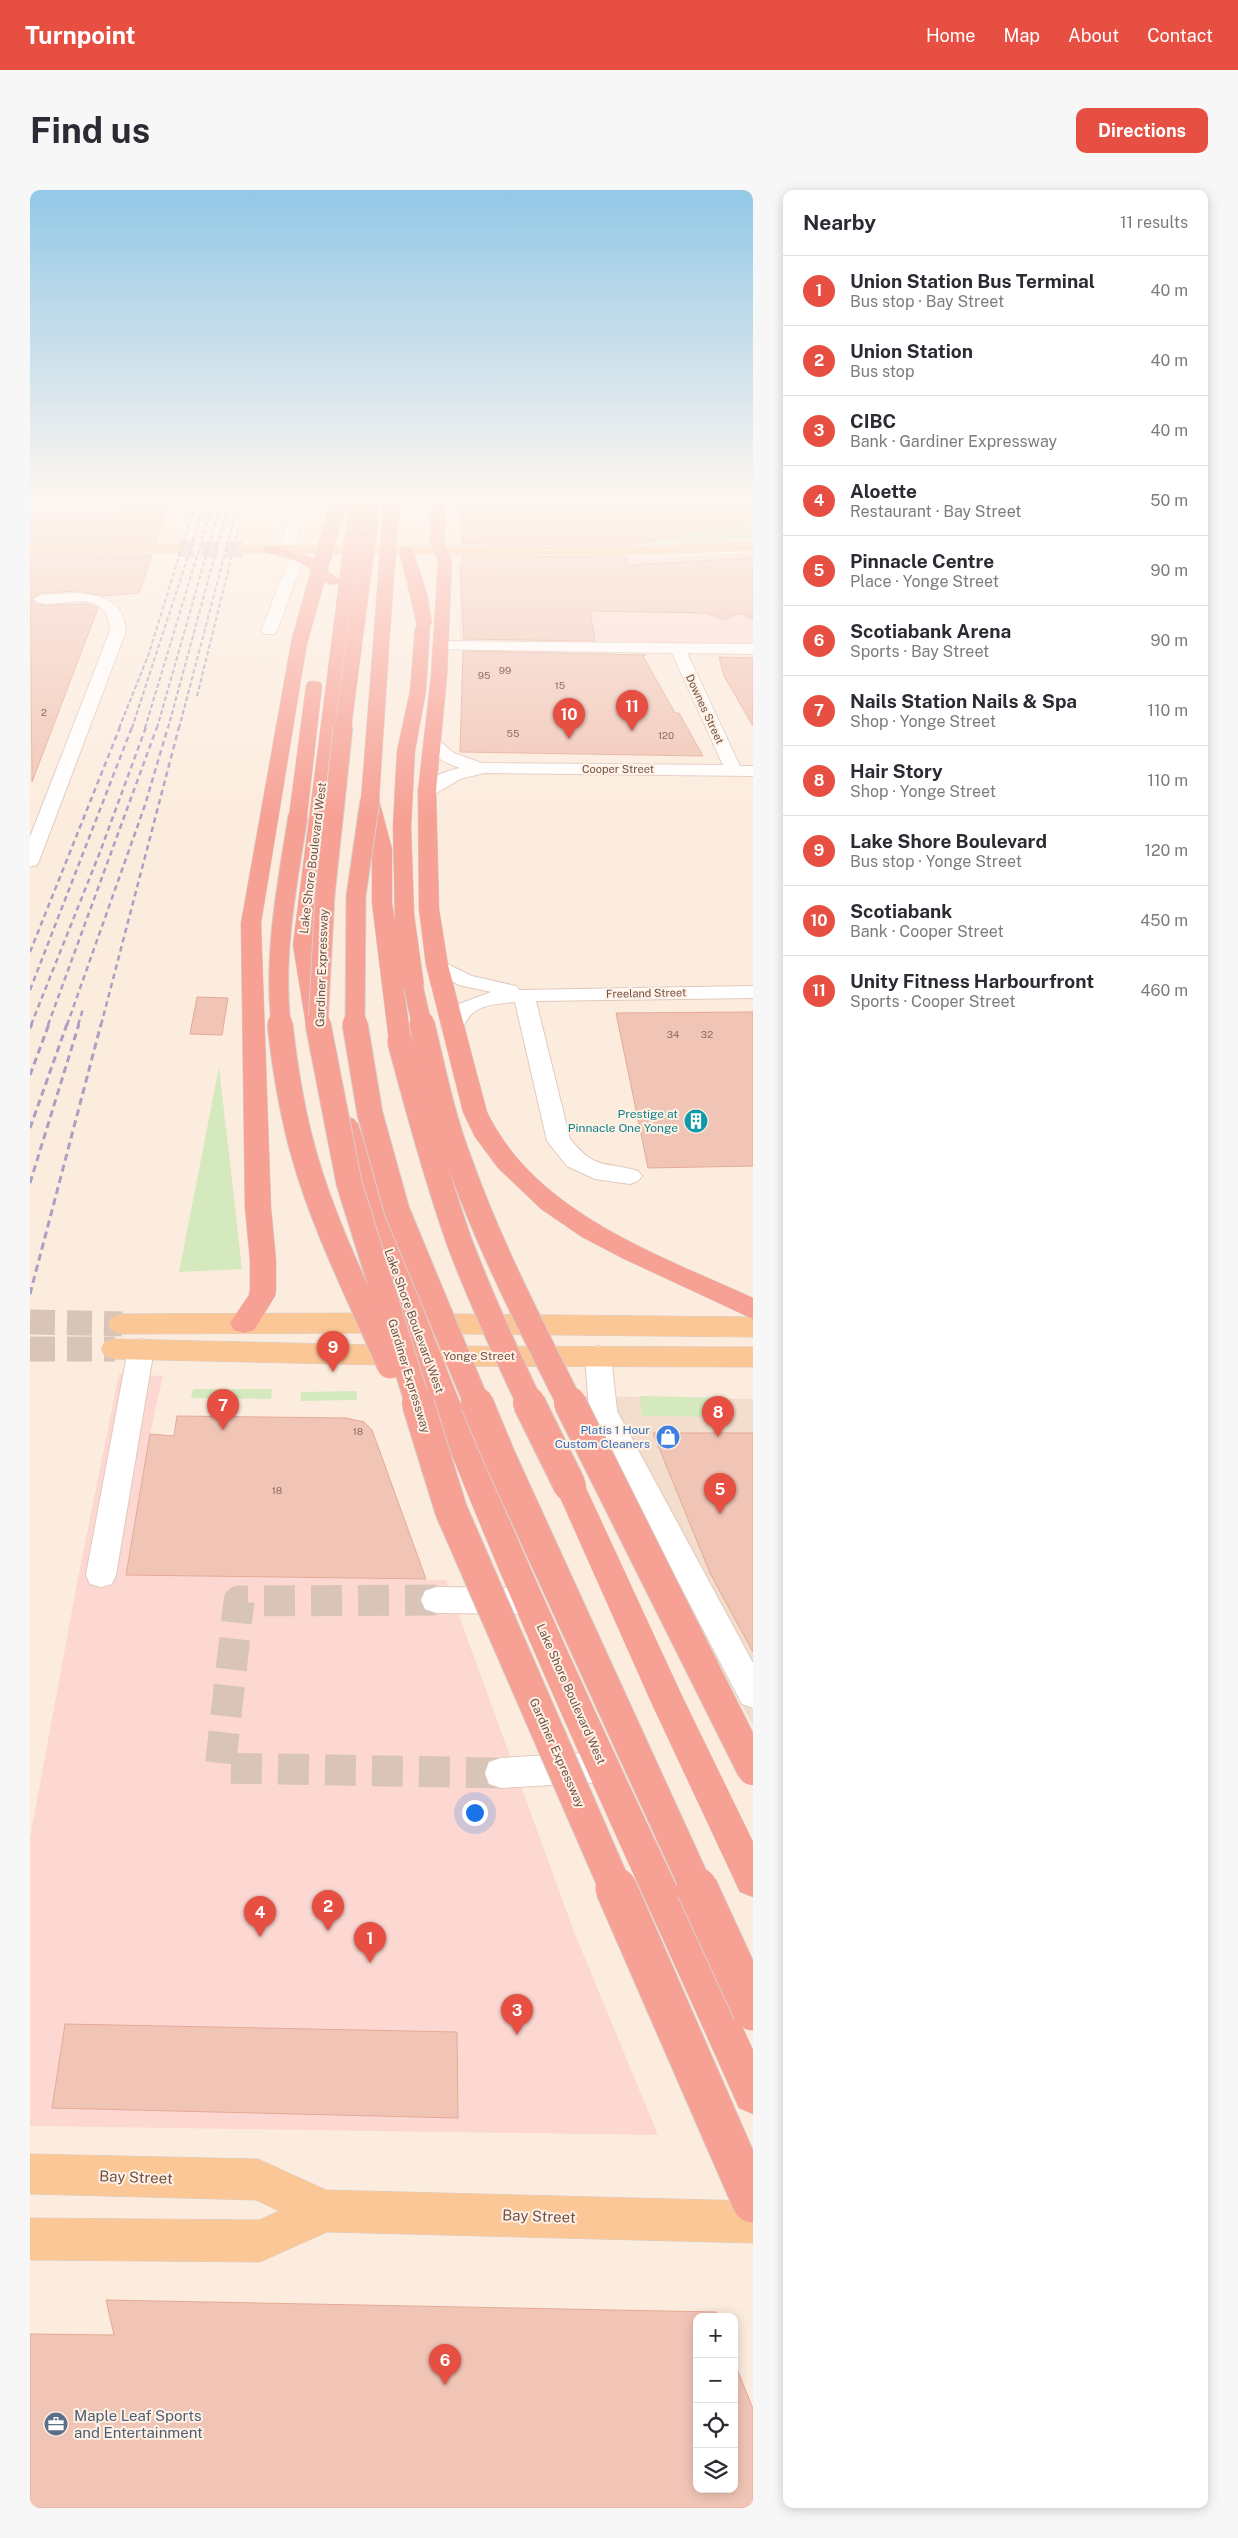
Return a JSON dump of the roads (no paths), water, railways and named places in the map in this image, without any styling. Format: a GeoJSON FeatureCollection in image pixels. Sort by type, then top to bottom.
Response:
{"type":"FeatureCollection","features":[{"type":"Feature","properties":{"kind":"highway"},"geometry":{"type":"LineString","coordinates":[[244,1323],[262,1296],[263,1289],[263,1260],[257,1198],[251,923],[299,643],[310,604]]}},
{"type":"Feature","properties":{"kind":"highway","name":"Lake Shore Boulevard West"},"geometry":{"type":"LineString","coordinates":[[343,604],[303,945],[317,1026],[352,1146],[425,1356],[528,1601],[753,2094]]}},
{"type":"Feature","properties":{"kind":"highway","name":"Gardiner Expressway"},"geometry":{"type":"LineString","coordinates":[[359,604],[325,896],[318,1024],[349,1184],[451,1510],[753,2202]]}},
{"type":"Feature","properties":{"kind":"highway"},"geometry":{"type":"LineString","coordinates":[[384,604],[370,800],[356,896],[355,1027],[370,1114],[397,1211],[499,1456],[753,2010]]}},
{"type":"Feature","properties":{"kind":"highway"},"geometry":{"type":"LineString","coordinates":[[421,604],[424,623]]}},
{"type":"Feature","properties":{"kind":"highway"},"geometry":{"type":"LineString","coordinates":[[427,604],[418,691],[406,751],[402,826],[404,914],[413,986],[434,1082],[460,1164],[496,1255],[753,1769]]}},
{"type":"Feature","properties":{"kind":"highway"},"geometry":{"type":"LineString","coordinates":[[443,604],[441,646],[427,792],[429,909],[437,965],[475,1112],[487,1137],[507,1162],[550,1203],[591,1231],[630,1252],[753,1309]]}},
{"type":"Feature","properties":{"kind":"highway"},"geometry":{"type":"LineString","coordinates":[[316,672],[298,816],[283,908],[278,990],[286,1077],[305,1159],[339,1250],[451,1510]]}},
{"type":"Feature","properties":{"kind":"highway"},"geometry":{"type":"LineString","coordinates":[[274,791],[280,852],[303,945]]}},
{"type":"Feature","properties":{"kind":"highway"},"geometry":{"type":"LineString","coordinates":[[370,800],[382,849],[382,903],[400,1041],[428,1148],[470,1269],[514,1371],[570,1486],[668,1704],[753,1880]]}},
{"type":"Feature","properties":{"kind":"main road"},"geometry":{"type":"LineString","coordinates":[[126,1341],[244,1323],[753,1327]]}},
{"type":"Feature","properties":{"kind":"main road","name":"Yonge Street"},"geometry":{"type":"LineString","coordinates":[[126,1341],[425,1356],[753,1357]]}},
{"type":"Feature","properties":{"kind":"main road","name":"Bay Street"},"geometry":{"type":"LineString","coordinates":[[30,2174],[258,2180],[325,2212]]}},
{"type":"Feature","properties":{"kind":"main road","name":"Bay Street"},"geometry":{"type":"LineString","coordinates":[[30,2239],[260,2241],[325,2212],[468,2213],[753,2222]]}},
{"type":"Feature","properties":{"kind":"street"},"geometry":{"type":"LineString","coordinates":[[30,861],[118,631],[119,623],[113,605],[92,604]]}},
{"type":"Feature","properties":{"kind":"street"},"geometry":{"type":"LineString","coordinates":[[268,631],[276,604]]}},
{"type":"Feature","properties":{"kind":"street"},"geometry":{"type":"LineString","coordinates":[[441,646],[753,649]]}},
{"type":"Feature","properties":{"kind":"street","name":"Downes Street"},"geometry":{"type":"LineString","coordinates":[[677,648],[734,770]]}},
{"type":"Feature","properties":{"kind":"street","name":"Cooper Street"},"geometry":{"type":"LineString","coordinates":[[431,743],[441,754],[461,763],[484,768]]}},
{"type":"Feature","properties":{"kind":"street","name":"Cooper Street"},"geometry":{"type":"LineString","coordinates":[[427,792],[443,778],[456,773],[484,768],[753,771]]}},
{"type":"Feature","properties":{"kind":"street","name":"Freeland Street"},"geometry":{"type":"LineString","coordinates":[[437,965],[459,979],[473,984],[532,995]]}},
{"type":"Feature","properties":{"kind":"street","name":"Freeland Street"},"geometry":{"type":"LineString","coordinates":[[452,1027],[459,1015],[473,1003],[494,998],[532,995],[753,992]]}},
{"type":"Feature","properties":{"kind":"street"},"geometry":{"type":"LineString","coordinates":[[532,995],[559,1141],[576,1161],[603,1174],[630,1176]]}},
{"type":"Feature","properties":{"kind":"street"},"geometry":{"type":"LineString","coordinates":[[101,1575],[126,1341]]}},
{"type":"Feature","properties":{"kind":"street"},"geometry":{"type":"LineString","coordinates":[[598,1356],[603,1411],[753,1694]]}},
{"type":"Feature","properties":{"kind":"street"},"geometry":{"type":"LineString","coordinates":[[436,1600],[528,1601]]}},
{"type":"Feature","properties":{"kind":"street"},"geometry":{"type":"LineString","coordinates":[[502,1773],[604,1767]]}},
{"type":"Feature","properties":{"kind":"tunnel"},"geometry":{"type":"LineString","coordinates":[[30,1322],[122,1324]]}},
{"type":"Feature","properties":{"kind":"tunnel"},"geometry":{"type":"LineString","coordinates":[[30,1349],[115,1349]]}},
{"type":"Feature","properties":{"kind":"tunnel"},"geometry":{"type":"LineString","coordinates":[[436,1600],[239,1601],[220,1768],[501,1773]]}},
{"type":"Feature","properties":{"kind":"railway"},"geometry":{"type":"LineString","coordinates":[[119,728],[148,656],[164,604]]}},
{"type":"Feature","properties":{"kind":"railway"},"geometry":{"type":"LineString","coordinates":[[132,728],[172,604]]}},
{"type":"Feature","properties":{"kind":"railway"},"geometry":{"type":"LineString","coordinates":[[145,728],[182,604]]}},
{"type":"Feature","properties":{"kind":"railway"},"geometry":{"type":"LineString","coordinates":[[157,728],[192,604]]}},
{"type":"Feature","properties":{"kind":"railway"},"geometry":{"type":"LineString","coordinates":[[168,728],[202,604]]}},
{"type":"Feature","properties":{"kind":"railway"},"geometry":{"type":"LineString","coordinates":[[179,728],[212,604]]}},
{"type":"Feature","properties":{"kind":"railway"},"geometry":{"type":"LineString","coordinates":[[197,696],[220,604]]}},
{"type":"Feature","properties":{"kind":"railway"},"geometry":{"type":"LineString","coordinates":[[30,952],[120,727]]}},
{"type":"Feature","properties":{"kind":"railway"},"geometry":{"type":"LineString","coordinates":[[30,990],[132,727]]}},
{"type":"Feature","properties":{"kind":"railway"},"geometry":{"type":"LineString","coordinates":[[31,1025],[100,852],[146,727]]}},
{"type":"Feature","properties":{"kind":"railway"},"geometry":{"type":"LineString","coordinates":[[48,1025],[157,727]]}},
{"type":"Feature","properties":{"kind":"railway"},"geometry":{"type":"LineString","coordinates":[[67,1025],[145,805],[168,727]]}},
{"type":"Feature","properties":{"kind":"railway"},"geometry":{"type":"LineString","coordinates":[[101,1025],[179,727]]}},
{"type":"Feature","properties":{"kind":"railway"},"geometry":{"type":"LineString","coordinates":[[78,1025],[83,1009]]}},
{"type":"Feature","properties":{"kind":"railway"},"geometry":{"type":"LineString","coordinates":[[30,1028],[32,1024]]}},
{"type":"Feature","properties":{"kind":"railway"},"geometry":{"type":"LineString","coordinates":[[30,1075],[49,1024]]}},
{"type":"Feature","properties":{"kind":"railway"},"geometry":{"type":"LineString","coordinates":[[30,1128],[67,1024]]}},
{"type":"Feature","properties":{"kind":"railway"},"geometry":{"type":"LineString","coordinates":[[30,1183],[79,1024]]}},
{"type":"Feature","properties":{"kind":"railway"},"geometry":{"type":"LineString","coordinates":[[30,1294],[101,1024]]}},
{"type":"Feature","properties":{"kind":"place","name":"Unity Fitness Harbourfront"},"geometry":{"type":"Point","coordinates":[632,731]}},
{"type":"Feature","properties":{"kind":"place","name":"Scotiabank"},"geometry":{"type":"Point","coordinates":[569,739]}},
{"type":"Feature","properties":{"kind":"place","name":"Prestige at Pinnacle One Yonge"},"geometry":{"type":"Point","coordinates":[696,1121]}},
{"type":"Feature","properties":{"kind":"place","name":"Lake Shore Boulevard"},"geometry":{"type":"Point","coordinates":[333,1372]}},
{"type":"Feature","properties":{"kind":"place","name":"Nails Station Nails & Spa"},"geometry":{"type":"Point","coordinates":[223,1430]}},
{"type":"Feature","properties":{"kind":"place","name":"Platis 1 Hour Custom Cleaners"},"geometry":{"type":"Point","coordinates":[668,1437]}},
{"type":"Feature","properties":{"kind":"place","name":"Hair Story"},"geometry":{"type":"Point","coordinates":[718,1437]}},
{"type":"Feature","properties":{"kind":"place","name":"Pinnacle Centre"},"geometry":{"type":"Point","coordinates":[720,1514]}},
{"type":"Feature","properties":{"kind":"place","name":"Union Station"},"geometry":{"type":"Point","coordinates":[328,1931]}},
{"type":"Feature","properties":{"kind":"place","name":"Aloette"},"geometry":{"type":"Point","coordinates":[260,1937]}},
{"type":"Feature","properties":{"kind":"place","name":"Union Station Bus Terminal"},"geometry":{"type":"Point","coordinates":[370,1963]}},
{"type":"Feature","properties":{"kind":"place","name":"CIBC"},"geometry":{"type":"Point","coordinates":[517,2035]}},
{"type":"Feature","properties":{"kind":"place","name":"Scotiabank Arena"},"geometry":{"type":"Point","coordinates":[445,2385]}},
{"type":"Feature","properties":{"kind":"place","name":"Maple Leaf Sports and Entertainment"},"geometry":{"type":"Point","coordinates":[56,2424]}}]}
